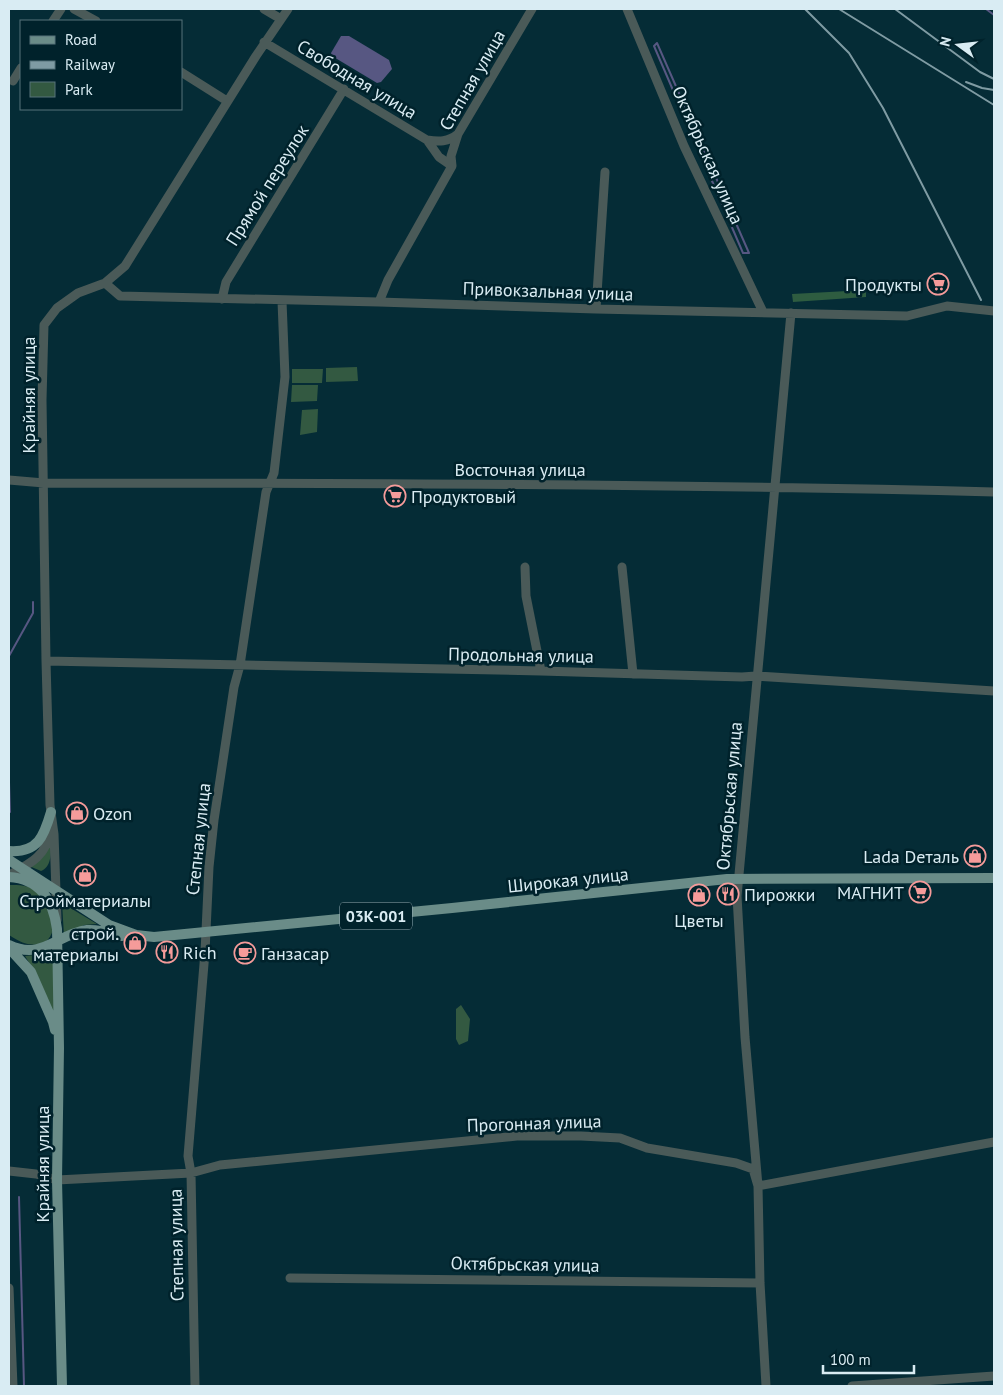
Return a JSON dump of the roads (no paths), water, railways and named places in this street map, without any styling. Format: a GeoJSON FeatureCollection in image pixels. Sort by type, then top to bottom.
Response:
{"type":"FeatureCollection","features":[{"type":"Feature","properties":{"kind":"main road"},"geometry":{"type":"LineString","coordinates":[[9,851],[23,851],[36,844],[44,835],[51,812]]}},
{"type":"Feature","properties":{"kind":"main road","name":"03К-001"},"geometry":{"type":"LineString","coordinates":[[9,860],[109,925],[126,933],[145,937]]}},
{"type":"Feature","properties":{"kind":"main road"},"geometry":{"type":"LineString","coordinates":[[9,876],[44,884]]}},
{"type":"Feature","properties":{"kind":"main road","name":"Широкая улица"},"geometry":{"type":"LineString","coordinates":[[145,937],[738,879],[994,878]]}},
{"type":"Feature","properties":{"kind":"main road","name":"Крайняя улица"},"geometry":{"type":"LineString","coordinates":[[26,881],[43,891],[51,902],[56,916],[57,928],[59,1048],[57,1180],[62,1386]]}},
{"type":"Feature","properties":{"kind":"main road","name":"03К-001"},"geometry":{"type":"LineString","coordinates":[[9,946],[36,950],[75,933],[88,930],[132,938],[145,937]]}},
{"type":"Feature","properties":{"kind":"main road"},"geometry":{"type":"LineString","coordinates":[[57,970],[64,945],[75,933]]}},
{"type":"Feature","properties":{"kind":"main road","name":"03К-001"},"geometry":{"type":"LineString","coordinates":[[9,946],[26,964],[38,985],[53,1022],[59,1048]]}},
{"type":"Feature","properties":{"kind":"street"},"geometry":{"type":"LineString","coordinates":[[54,20],[61,9]]}},
{"type":"Feature","properties":{"kind":"street"},"geometry":{"type":"LineString","coordinates":[[74,9],[94,20]]}},
{"type":"Feature","properties":{"kind":"street"},"geometry":{"type":"LineString","coordinates":[[264,9],[281,19]]}},
{"type":"Feature","properties":{"kind":"street","name":"Крайняя улица"},"geometry":{"type":"LineString","coordinates":[[51,812],[46,660],[42,400],[44,325],[57,308],[78,293],[105,283],[125,266],[264,42],[288,9]]}},
{"type":"Feature","properties":{"kind":"street","name":"Степная улица"},"geometry":{"type":"LineString","coordinates":[[379,302],[388,280],[452,166],[451,156],[458,134],[532,9]]}},
{"type":"Feature","properties":{"kind":"street","name":"Октябрьская улица"},"geometry":{"type":"LineString","coordinates":[[626,9],[684,146],[763,312]]}},
{"type":"Feature","properties":{"kind":"street","name":"Свободная улица"},"geometry":{"type":"LineString","coordinates":[[264,42],[427,140],[439,157],[452,166]]}},
{"type":"Feature","properties":{"kind":"street"},"geometry":{"type":"LineString","coordinates":[[13,81],[20,70]]}},
{"type":"Feature","properties":{"kind":"street"},"geometry":{"type":"LineString","coordinates":[[182,73],[227,102]]}},
{"type":"Feature","properties":{"kind":"street","name":"Прямой переулок"},"geometry":{"type":"LineString","coordinates":[[222,299],[226,282],[344,89]]}},
{"type":"Feature","properties":{"kind":"street"},"geometry":{"type":"LineString","coordinates":[[427,140],[440,142],[451,140],[458,134]]}},
{"type":"Feature","properties":{"kind":"street"},"geometry":{"type":"LineString","coordinates":[[596,309],[605,172]]}},
{"type":"Feature","properties":{"kind":"street","name":"Привокзальная улица"},"geometry":{"type":"LineString","coordinates":[[105,283],[120,296],[907,316],[947,306],[994,311]]}},
{"type":"Feature","properties":{"kind":"street","name":"Степная улица"},"geometry":{"type":"LineString","coordinates":[[195,1386],[191,1174],[188,1156],[209,867],[214,820],[234,687],[240,664],[266,492],[274,472],[285,377],[282,301]]}},
{"type":"Feature","properties":{"kind":"street","name":"Октябрьская улица"},"geometry":{"type":"LineString","coordinates":[[766,1386],[760,1283],[758,1186],[745,1037],[736,896],[791,313]]}},
{"type":"Feature","properties":{"kind":"street","name":"Восточная улица"},"geometry":{"type":"LineString","coordinates":[[9,480],[44,483],[774,487],[994,492]]}},
{"type":"Feature","properties":{"kind":"street"},"geometry":{"type":"LineString","coordinates":[[525,567],[526,596],[541,671]]}},
{"type":"Feature","properties":{"kind":"street"},"geometry":{"type":"LineString","coordinates":[[622,567],[633,674]]}},
{"type":"Feature","properties":{"kind":"street","name":"Продольная улица"},"geometry":{"type":"LineString","coordinates":[[46,660],[756,676],[994,691]]}},
{"type":"Feature","properties":{"kind":"street"},"geometry":{"type":"LineString","coordinates":[[9,876],[44,851],[50,833],[51,812]]}},
{"type":"Feature","properties":{"kind":"street"},"geometry":{"type":"LineString","coordinates":[[51,812],[58,893],[57,928]]}},
{"type":"Feature","properties":{"kind":"street","name":"Прогонная улица"},"geometry":{"type":"LineString","coordinates":[[9,1171],[36,1174],[57,1180],[191,1174],[220,1165],[517,1136],[581,1136],[620,1138],[647,1148],[736,1163],[753,1169],[758,1186]]}},
{"type":"Feature","properties":{"kind":"street"},"geometry":{"type":"LineString","coordinates":[[758,1186],[994,1142]]}},
{"type":"Feature","properties":{"kind":"street","name":"Октябрьская улица"},"geometry":{"type":"LineString","coordinates":[[290,1278],[760,1283]]}},
{"type":"Feature","properties":{"kind":"street"},"geometry":{"type":"LineString","coordinates":[[9,1288],[11,1382]]}},
{"type":"Feature","properties":{"kind":"street"},"geometry":{"type":"LineString","coordinates":[[852,1386],[994,1376]]}},
{"type":"Feature","properties":{"kind":"water"},"geometry":{"type":"Polygon","coordinates":[[[341,36],[349,36],[389,60],[392,69],[381,82],[377,83],[332,56],[331,53],[341,36]]]}},
{"type":"Feature","properties":{"kind":"waterway"},"geometry":{"type":"LineString","coordinates":[[986,9],[994,15]]}},
{"type":"Feature","properties":{"kind":"waterway"},"geometry":{"type":"LineString","coordinates":[[657,43],[749,253],[743,253],[654,46],[657,43]]}},
{"type":"Feature","properties":{"kind":"waterway"},"geometry":{"type":"LineString","coordinates":[[9,656],[33,613],[33,602]]}},
{"type":"Feature","properties":{"kind":"waterway"},"geometry":{"type":"LineString","coordinates":[[9,782],[9,811]]}},
{"type":"Feature","properties":{"kind":"waterway"},"geometry":{"type":"LineString","coordinates":[[19,1197],[24,1386]]}},
{"type":"Feature","properties":{"kind":"railway"},"geometry":{"type":"LineString","coordinates":[[805,9],[849,53],[883,108],[981,300]]}},
{"type":"Feature","properties":{"kind":"railway"},"geometry":{"type":"LineString","coordinates":[[839,9],[994,105]]}},
{"type":"Feature","properties":{"kind":"railway"},"geometry":{"type":"LineString","coordinates":[[895,9],[980,72],[994,79]]}},
{"type":"Feature","properties":{"kind":"railway"},"geometry":{"type":"LineString","coordinates":[[966,82],[994,90]]}},
{"type":"Feature","properties":{"kind":"place","name":"Продукты"},"geometry":{"type":"Point","coordinates":[938,284]}},
{"type":"Feature","properties":{"kind":"place","name":"Продуктовый"},"geometry":{"type":"Point","coordinates":[395,496]}},
{"type":"Feature","properties":{"kind":"place","name":"Ozon"},"geometry":{"type":"Point","coordinates":[77,813]}},
{"type":"Feature","properties":{"kind":"place","name":"Lada Dеталь"},"geometry":{"type":"Point","coordinates":[975,856]}},
{"type":"Feature","properties":{"kind":"place","name":"Стройматериалы"},"geometry":{"type":"Point","coordinates":[85,875]}},
{"type":"Feature","properties":{"kind":"place","name":"МАГНИТ"},"geometry":{"type":"Point","coordinates":[920,892]}},
{"type":"Feature","properties":{"kind":"place","name":"Пирожки"},"geometry":{"type":"Point","coordinates":[728,894]}},
{"type":"Feature","properties":{"kind":"place","name":"Цветы"},"geometry":{"type":"Point","coordinates":[699,895]}},
{"type":"Feature","properties":{"kind":"place","name":"строй. материалы"},"geometry":{"type":"Point","coordinates":[135,943]}},
{"type":"Feature","properties":{"kind":"place","name":"Rich"},"geometry":{"type":"Point","coordinates":[167,952]}},
{"type":"Feature","properties":{"kind":"place","name":"Ганзасар"},"geometry":{"type":"Point","coordinates":[245,953]}}]}
